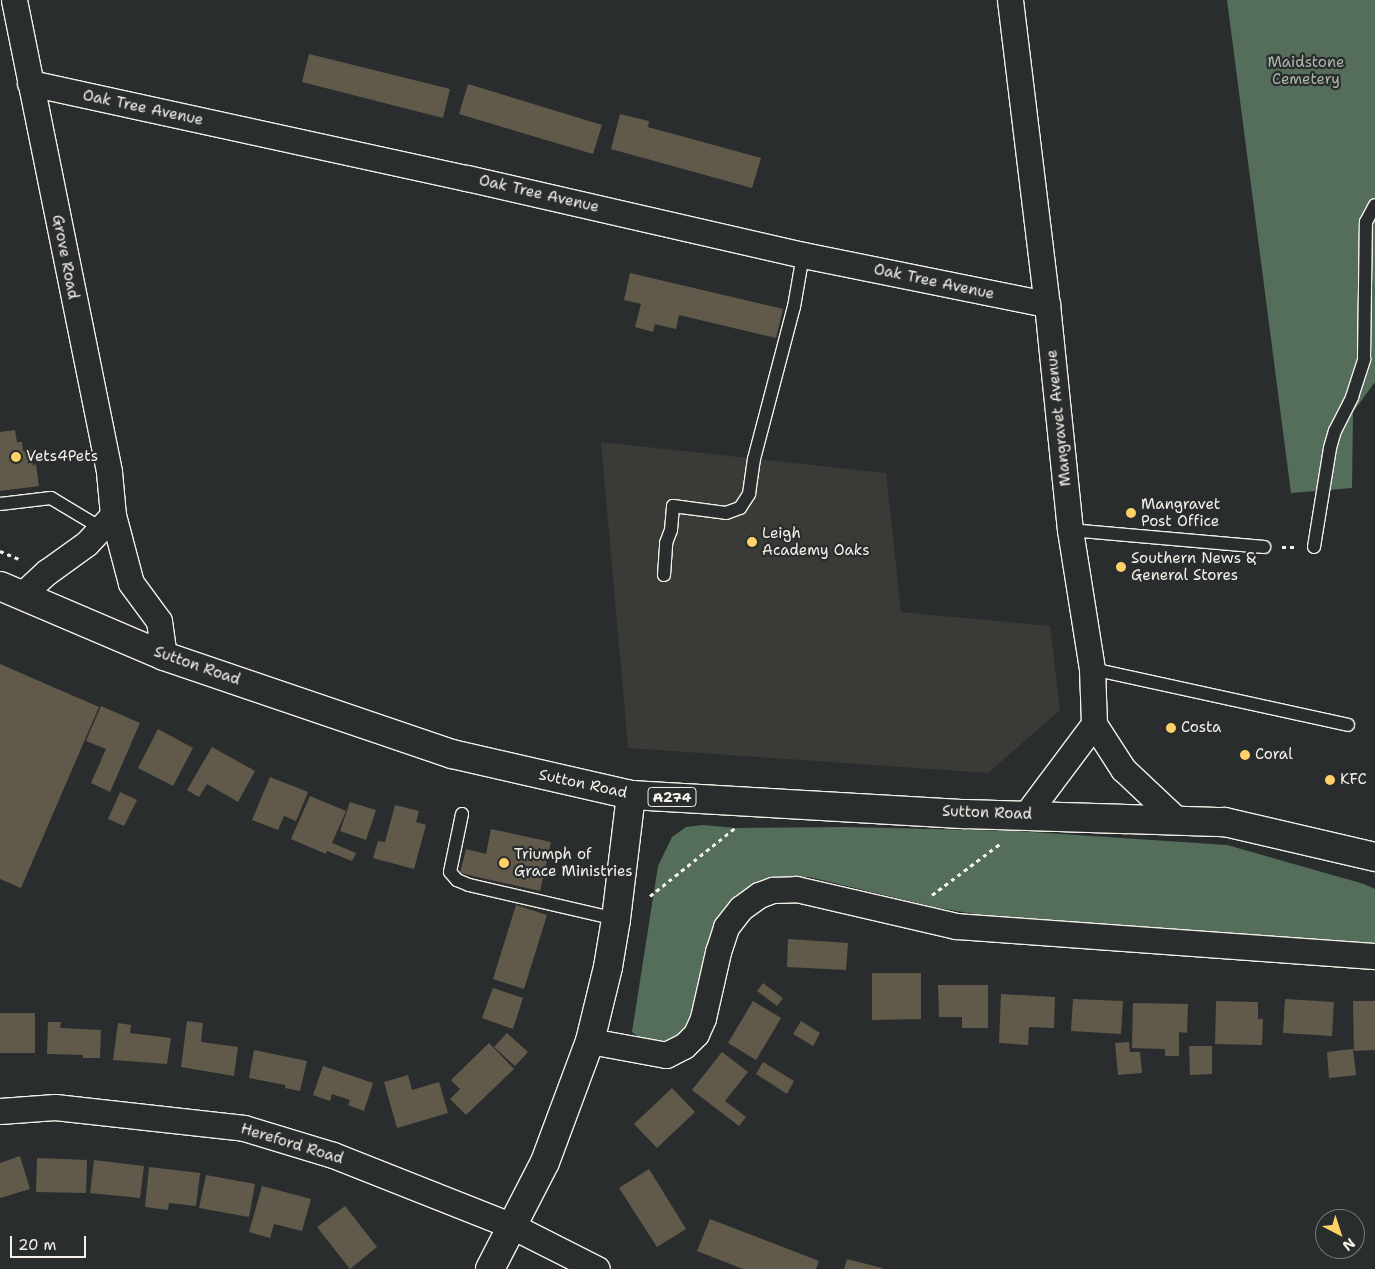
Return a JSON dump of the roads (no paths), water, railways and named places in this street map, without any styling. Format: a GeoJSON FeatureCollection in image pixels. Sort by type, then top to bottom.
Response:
{"type":"FeatureCollection","features":[{"type":"Feature","properties":{"kind":"main road","name":"Sutton Road"},"geometry":{"type":"LineString","coordinates":[[11,590],[164,656],[452,754],[495,766],[631,795],[768,801],[965,814],[1225,822],[1375,857]]}},
{"type":"Feature","properties":{"kind":"main road"},"geometry":{"type":"LineString","coordinates":[[490,1269],[545,1162],[590,1041],[608,967],[631,795]]}},
{"type":"Feature","properties":{"kind":"street","name":"Grove Road"},"geometry":{"type":"LineString","coordinates":[[14,0],[109,472],[107,522],[131,583],[159,621],[164,656]]}},
{"type":"Feature","properties":{"kind":"street","name":"Mangravet Avenue"},"geometry":{"type":"LineString","coordinates":[[1010,0],[1047,304],[1070,530],[1092,669],[1094,724]]}},
{"type":"Feature","properties":{"kind":"street","name":"Oak Tree Avenue"},"geometry":{"type":"LineString","coordinates":[[30,83],[467,178],[803,255],[1047,304]]}},
{"type":"Feature","properties":{"kind":"street"},"geometry":{"type":"LineString","coordinates":[[11,590],[47,572],[87,543],[107,522]]}},
{"type":"Feature","properties":{"kind":"street"},"geometry":{"type":"LineString","coordinates":[[1026,815],[1094,724],[1123,769],[1176,819]]}},
{"type":"Feature","properties":{"kind":"street"},"geometry":{"type":"LineString","coordinates":[[590,1041],[666,1054],[684,1046],[696,1034],[703,1018],[718,952],[726,927],[741,908],[759,895],[773,890],[796,889],[956,926],[1375,956]]}},
{"type":"Feature","properties":{"kind":"street","name":"Hereford Road"},"geometry":{"type":"LineString","coordinates":[[0,1111],[55,1107],[244,1128],[333,1155],[512,1226],[597,1269]]}},
{"type":"Feature","properties":{"kind":"lane"},"geometry":{"type":"LineString","coordinates":[[1314,547],[1330,448],[1335,431],[1352,397],[1364,359],[1366,222],[1375,205]]}},
{"type":"Feature","properties":{"kind":"lane"},"geometry":{"type":"LineString","coordinates":[[664,575],[666,543],[671,530],[673,506],[726,513],[740,508],[749,494],[757,446],[794,307],[803,255]]}},
{"type":"Feature","properties":{"kind":"lane"},"geometry":{"type":"LineString","coordinates":[[0,504],[51,498],[107,522]]}},
{"type":"Feature","properties":{"kind":"lane"},"geometry":{"type":"LineString","coordinates":[[1070,530],[1264,547]]}},
{"type":"Feature","properties":{"kind":"lane"},"geometry":{"type":"LineString","coordinates":[[1092,669],[1348,725]]}},
{"type":"Feature","properties":{"kind":"lane"},"geometry":{"type":"LineString","coordinates":[[462,814],[450,872],[457,880],[469,885],[616,918]]}},
{"type":"Feature","properties":{"kind":"place","name":"Vets4Pets"},"geometry":{"type":"Point","coordinates":[16,457]}},
{"type":"Feature","properties":{"kind":"place","name":"Mangravet Post Office"},"geometry":{"type":"Point","coordinates":[1131,513]}},
{"type":"Feature","properties":{"kind":"place","name":"Leigh Academy Oaks"},"geometry":{"type":"Point","coordinates":[752,542]}},
{"type":"Feature","properties":{"kind":"place","name":"Southern News & General Stores"},"geometry":{"type":"Point","coordinates":[1121,567]}},
{"type":"Feature","properties":{"kind":"place","name":"Costa"},"geometry":{"type":"Point","coordinates":[1171,728]}},
{"type":"Feature","properties":{"kind":"place","name":"Coral"},"geometry":{"type":"Point","coordinates":[1245,755]}},
{"type":"Feature","properties":{"kind":"place","name":"KFC"},"geometry":{"type":"Point","coordinates":[1330,780]}},
{"type":"Feature","properties":{"kind":"place","name":"Triumph of Grace Ministries"},"geometry":{"type":"Point","coordinates":[504,863]}},
{"type":"Feature","properties":{"kind":"park label","name":"Maidstone Cemetery"},"geometry":{"type":"Point","coordinates":[1306,70]}}]}
